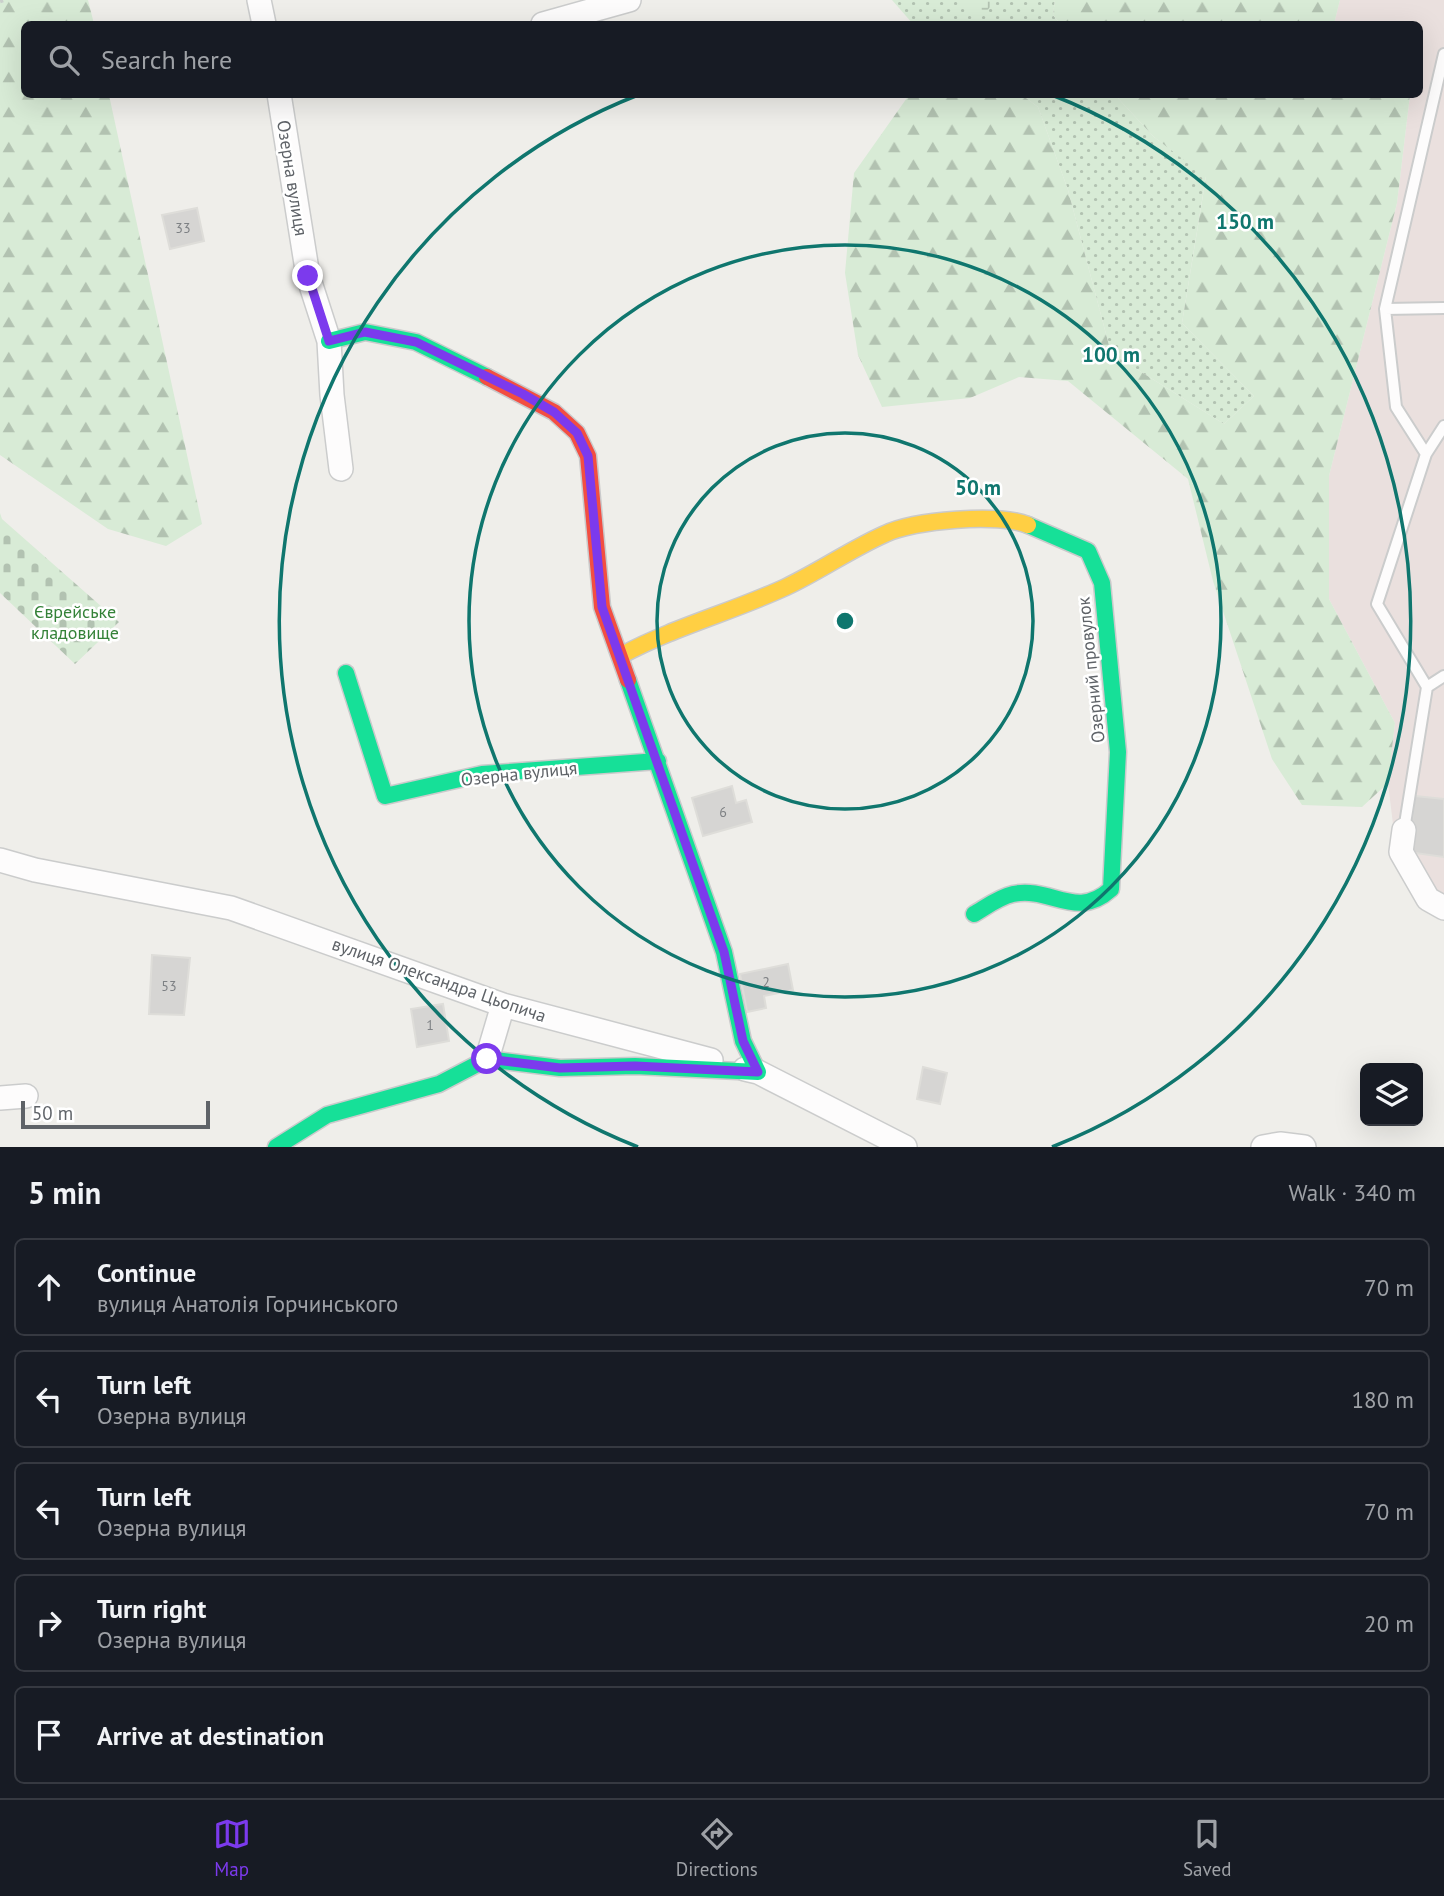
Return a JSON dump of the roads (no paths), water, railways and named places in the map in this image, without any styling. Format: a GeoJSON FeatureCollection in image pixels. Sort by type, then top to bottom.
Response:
{"type":"FeatureCollection","features":[{"type":"Feature","properties":{"kind":"street"},"geometry":{"type":"LineString","coordinates":[[258,0],[263,21]]}},
{"type":"Feature","properties":{"kind":"street"},"geometry":{"type":"LineString","coordinates":[[555,21],[629,0]]}},
{"type":"Feature","properties":{"kind":"street","name":"Озерна вулиця"},"geometry":{"type":"LineString","coordinates":[[286,98],[308,276],[329,341],[341,469]]}},
{"type":"Feature","properties":{"kind":"street"},"geometry":{"type":"LineString","coordinates":[[276,1147],[327,1115],[439,1084],[487,1059],[560,1068],[635,1066],[758,1072],[743,1041],[724,952],[638,711],[622,655],[602,607],[588,456],[577,433],[554,412],[523,394],[416,342],[365,332],[329,341]]}},
{"type":"Feature","properties":{"kind":"street","name":"Озерний провулок"},"geometry":{"type":"LineString","coordinates":[[622,655],[652,639],[786,587],[888,532],[959,519],[1014,519],[1088,551],[1102,583],[1118,752],[1111,889],[1103,899],[1089,904],[1015,894],[974,914]]}},
{"type":"Feature","properties":{"kind":"street","name":"Озерна вулиця"},"geometry":{"type":"LineString","coordinates":[[346,673],[385,796],[482,774],[658,761]]}},
{"type":"Feature","properties":{"kind":"street"},"geometry":{"type":"LineString","coordinates":[[1404,830],[1401,852],[1428,899],[1444,908]]}},
{"type":"Feature","properties":{"kind":"street","name":"вулиця Олександра Цьопича"},"geometry":{"type":"LineString","coordinates":[[0,860],[34,870],[231,908],[503,1005],[758,1072],[905,1147]]}},
{"type":"Feature","properties":{"kind":"street"},"geometry":{"type":"LineString","coordinates":[[487,1059],[503,1005]]}},
{"type":"Feature","properties":{"kind":"street"},"geometry":{"type":"LineString","coordinates":[[0,1098],[26,1096]]}},
{"type":"Feature","properties":{"kind":"street"},"geometry":{"type":"LineString","coordinates":[[1262,1147],[1280,1144],[1304,1147]]}},
{"type":"Feature","properties":{"kind":"lane"},"geometry":{"type":"LineString","coordinates":[[1426,454],[1396,407],[1385,309],[1444,54]]}},
{"type":"Feature","properties":{"kind":"lane"},"geometry":{"type":"LineString","coordinates":[[1385,309],[1444,308]]}},
{"type":"Feature","properties":{"kind":"lane"},"geometry":{"type":"LineString","coordinates":[[1404,830],[1427,687],[1377,604],[1426,454],[1444,426]]}},
{"type":"Feature","properties":{"kind":"lane"},"geometry":{"type":"LineString","coordinates":[[1427,687],[1444,677]]}},
{"type":"Feature","properties":{"kind":"park label","name":"Єврейське кладовище"},"geometry":{"type":"Point","coordinates":[75,622]}}]}
